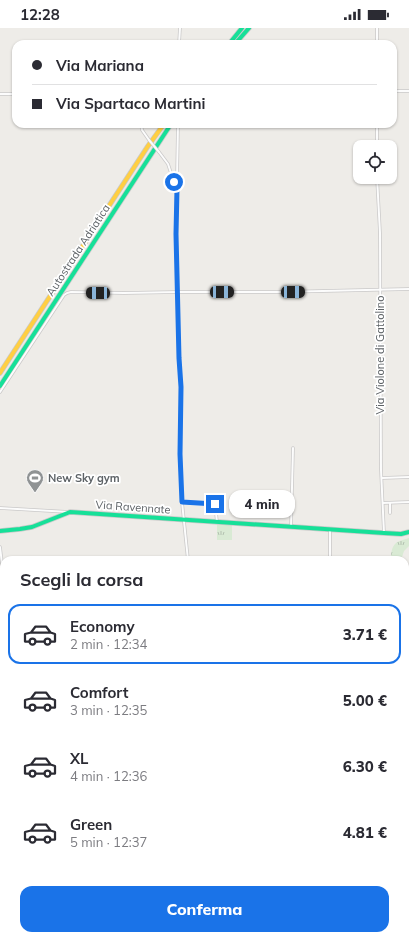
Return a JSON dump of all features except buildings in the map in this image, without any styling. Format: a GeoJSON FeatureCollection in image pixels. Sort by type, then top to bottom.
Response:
{"type":"FeatureCollection","features":[{"type":"Feature","properties":{"kind":"main road"},"geometry":{"type":"LineString","coordinates":[[232,40],[242,28]]}},
{"type":"Feature","properties":{"kind":"main road"},"geometry":{"type":"LineString","coordinates":[[238,40],[248,28]]}},
{"type":"Feature","properties":{"kind":"main road","name":"Autostrada Adriatica"},"geometry":{"type":"LineString","coordinates":[[0,373],[161,128]]}},
{"type":"Feature","properties":{"kind":"main road","name":"Autostrada Adriatica"},"geometry":{"type":"LineString","coordinates":[[0,386],[168,128]]}},
{"type":"Feature","properties":{"kind":"main road","name":"Via Ravennate"},"geometry":{"type":"LineString","coordinates":[[0,530],[31,527],[70,512],[330,530],[401,534],[409,532]]}},
{"type":"Feature","properties":{"kind":"street"},"geometry":{"type":"LineString","coordinates":[[179,40],[180,28]]}},
{"type":"Feature","properties":{"kind":"street"},"geometry":{"type":"LineString","coordinates":[[377,28],[377,40]]}},
{"type":"Feature","properties":{"kind":"street"},"geometry":{"type":"LineString","coordinates":[[397,91],[409,91]]}},
{"type":"Feature","properties":{"kind":"street"},"geometry":{"type":"LineString","coordinates":[[0,94],[12,94]]}},
{"type":"Feature","properties":{"kind":"street"},"geometry":{"type":"LineString","coordinates":[[142,128],[149,140],[168,164],[177,189]]}},
{"type":"Feature","properties":{"kind":"street"},"geometry":{"type":"LineString","coordinates":[[178,128],[176,234],[181,387],[180,454],[182,502],[188,556]]}},
{"type":"Feature","properties":{"kind":"street"},"geometry":{"type":"LineString","coordinates":[[377,128],[377,140]]}},
{"type":"Feature","properties":{"kind":"street","name":"Via Violone di Gattolino"},"geometry":{"type":"LineString","coordinates":[[377,184],[380,233],[382,478],[384,533]]}},
{"type":"Feature","properties":{"kind":"street"},"geometry":{"type":"LineString","coordinates":[[0,392],[64,295],[67,293],[309,292],[409,289]]}},
{"type":"Feature","properties":{"kind":"street"},"geometry":{"type":"LineString","coordinates":[[291,527],[293,448]]}},
{"type":"Feature","properties":{"kind":"street"},"geometry":{"type":"LineString","coordinates":[[382,478],[409,477]]}},
{"type":"Feature","properties":{"kind":"street"},"geometry":{"type":"LineString","coordinates":[[182,502],[215,504],[217,522]]}},
{"type":"Feature","properties":{"kind":"street"},"geometry":{"type":"LineString","coordinates":[[383,503],[409,502]]}},
{"type":"Feature","properties":{"kind":"street"},"geometry":{"type":"LineString","coordinates":[[390,503],[390,513]]}},
{"type":"Feature","properties":{"kind":"street","name":"Via Ravennate"},"geometry":{"type":"LineString","coordinates":[[0,508],[70,512]]}},
{"type":"Feature","properties":{"kind":"street"},"geometry":{"type":"LineString","coordinates":[[54,511],[59,516]]}},
{"type":"Feature","properties":{"kind":"street"},"geometry":{"type":"LineString","coordinates":[[330,530],[330,556]]}},
{"type":"Feature","properties":{"kind":"green space"},"geometry":{"type":"Polygon","coordinates":[[[217,524],[232,525],[232,540],[217,540],[217,524]]]}},
{"type":"Feature","properties":{"kind":"green space"},"geometry":{"type":"Polygon","coordinates":[[[409,538],[409,546],[404,551],[402,556],[391,556],[393,547],[398,542],[409,538]]]}},
{"type":"Feature","properties":{"kind":"traffic: fast"},"geometry":{"type":"LineString","coordinates":[[232,40],[242,28]]}},
{"type":"Feature","properties":{"kind":"traffic: fast"},"geometry":{"type":"LineString","coordinates":[[238,40],[249,28]]}},
{"type":"Feature","properties":{"kind":"traffic: fast"},"geometry":{"type":"LineString","coordinates":[[0,386],[168,128]]}},
{"type":"Feature","properties":{"kind":"traffic: fast"},"geometry":{"type":"LineString","coordinates":[[0,531],[32,527],[70,512],[384,533],[401,534],[409,532]]}},
{"type":"Feature","properties":{"kind":"traffic: slow"},"geometry":{"type":"LineString","coordinates":[[0,373],[161,128]]}},
{"type":"Feature","properties":{"kind":"place","name":"New Sky gym"},"geometry":{"type":"Point","coordinates":[35,493]}},
{"type":"Feature","properties":{"kind":"route"},"geometry":{"type":"LineString","coordinates":[[174,182],[177,189],[176,234],[181,387],[180,454],[182,502],[215,504]]}}]}
